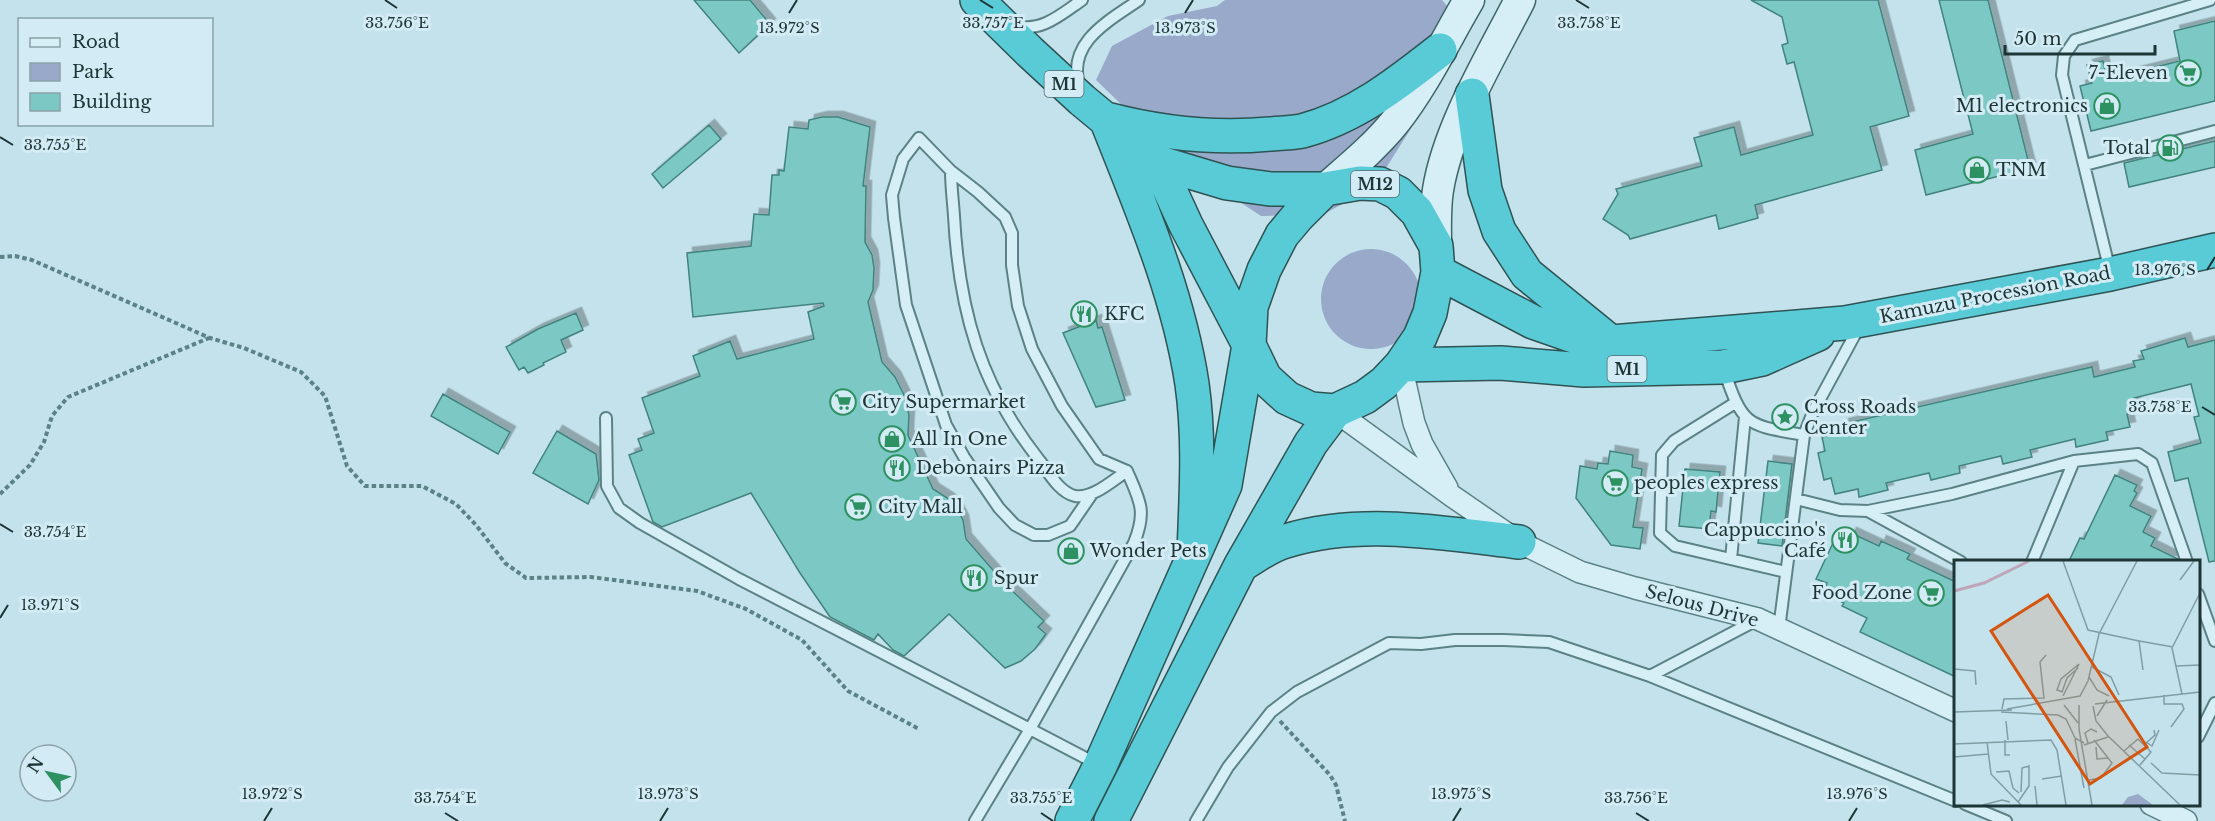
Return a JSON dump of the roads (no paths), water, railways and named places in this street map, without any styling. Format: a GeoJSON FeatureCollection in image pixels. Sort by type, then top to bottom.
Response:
{"type":"FeatureCollection","features":[{"type":"Feature","properties":{"kind":"highway","name":"M1"},"geometry":{"type":"LineString","coordinates":[[986,8],[1094,110],[1157,162],[1227,183],[1270,189],[1325,189]]}},
{"type":"Feature","properties":{"kind":"highway"},"geometry":{"type":"LineString","coordinates":[[1094,110],[1167,132],[1231,135],[1301,131],[1343,115],[1386,92],[1440,50]]}},
{"type":"Feature","properties":{"kind":"highway"},"geometry":{"type":"LineString","coordinates":[[1472,95],[1485,190],[1499,231],[1527,274],[1611,342]]}},
{"type":"Feature","properties":{"kind":"highway"},"geometry":{"type":"LineString","coordinates":[[1094,110],[1153,239],[1185,344],[1192,386],[1197,453],[1194,554]]}},
{"type":"Feature","properties":{"kind":"highway","name":"M1"},"geometry":{"type":"LineString","coordinates":[[1157,162],[1186,225],[1249,345]]}},
{"type":"Feature","properties":{"kind":"highway","name":"M12"},"geometry":{"type":"LineString","coordinates":[[1072,821],[1100,766],[1225,485],[1249,345],[1251,307],[1264,270],[1282,234],[1325,189],[1360,183],[1380,184],[1398,193],[1417,212],[1437,259]]}},
{"type":"Feature","properties":{"kind":"highway","name":"Kamuzu Procession Road"},"geometry":{"type":"LineString","coordinates":[[1854,321],[2110,274],[2215,250]]}},
{"type":"Feature","properties":{"kind":"highway","name":"M1"},"geometry":{"type":"LineString","coordinates":[[1437,259],[1533,322],[1576,337],[1611,342],[1854,321]]}},
{"type":"Feature","properties":{"kind":"highway"},"geometry":{"type":"LineString","coordinates":[[1111,821],[1241,566],[1311,443],[1335,411],[1365,397],[1384,383],[1420,337],[1430,313],[1437,259]]}},
{"type":"Feature","properties":{"kind":"highway","name":"M1"},"geometry":{"type":"LineString","coordinates":[[1401,364],[1501,363],[1584,370],[1723,367],[1762,359],[1854,321]]}},
{"type":"Feature","properties":{"kind":"highway","name":"M12"},"geometry":{"type":"LineString","coordinates":[[1249,345],[1265,378],[1287,398],[1311,409],[1335,411]]}},
{"type":"Feature","properties":{"kind":"highway"},"geometry":{"type":"LineString","coordinates":[[1241,566],[1283,541],[1324,531],[1434,532],[1519,542]]}},
{"type":"Feature","properties":{"kind":"main road"},"geometry":{"type":"LineString","coordinates":[[1325,189],[1375,144],[1395,122],[1416,92],[1469,0]]}},
{"type":"Feature","properties":{"kind":"main road"},"geometry":{"type":"LineString","coordinates":[[1437,259],[1438,191],[1449,148],[1472,95],[1520,0]]}},
{"type":"Feature","properties":{"kind":"street","name":"Selous Drive"},"geometry":{"type":"LineString","coordinates":[[1401,364],[1414,423],[1422,444],[1452,496]]}},
{"type":"Feature","properties":{"kind":"street","name":"Selous Drive"},"geometry":{"type":"LineString","coordinates":[[1335,411],[1519,542],[1580,572],[1758,619],[1954,710]]}},
{"type":"Feature","properties":{"kind":"street"},"geometry":{"type":"LineString","coordinates":[[2160,806],[2186,821]]}},
{"type":"Feature","properties":{"kind":"lane"},"geometry":{"type":"LineString","coordinates":[[986,8],[1021,27],[1036,27],[1051,21],[1082,0]]}},
{"type":"Feature","properties":{"kind":"lane"},"geometry":{"type":"LineString","coordinates":[[1094,110],[1077,80],[1078,59],[1089,37],[1139,0]]}},
{"type":"Feature","properties":{"kind":"lane"},"geometry":{"type":"LineString","coordinates":[[2110,274],[2062,75],[2064,56],[2075,40],[2174,4],[2210,0]]}},
{"type":"Feature","properties":{"kind":"lane"},"geometry":{"type":"LineString","coordinates":[[2085,165],[2215,131]]}},
{"type":"Feature","properties":{"kind":"lane"},"geometry":{"type":"LineString","coordinates":[[975,821],[1030,729],[1134,543],[1141,526],[1140,501],[1127,471],[1099,459],[1062,406],[1032,349],[1018,306],[1012,265],[1012,233],[1005,217],[951,171],[919,138],[903,159],[892,195],[906,305],[946,425],[964,457],[982,480],[999,508],[1015,525],[1034,536],[1047,535],[1070,526],[1092,494],[1127,471]]}},
{"type":"Feature","properties":{"kind":"lane"},"geometry":{"type":"LineString","coordinates":[[951,171],[956,260],[967,317],[980,360],[1010,417],[1063,490],[1076,496],[1092,494]]}},
{"type":"Feature","properties":{"kind":"lane"},"geometry":{"type":"LineString","coordinates":[[1779,630],[1804,435],[1854,321]]}},
{"type":"Feature","properties":{"kind":"lane"},"geometry":{"type":"LineString","coordinates":[[1723,367],[1735,403],[1745,417],[1760,427],[1804,435]]}},
{"type":"Feature","properties":{"kind":"lane"},"geometry":{"type":"LineString","coordinates":[[1735,403],[1674,441],[1662,454],[1660,533],[1675,546],[1786,572]]}},
{"type":"Feature","properties":{"kind":"lane"},"geometry":{"type":"LineString","coordinates":[[1731,559],[1745,417]]}},
{"type":"Feature","properties":{"kind":"lane"},"geometry":{"type":"LineString","coordinates":[[606,418],[607,486],[619,508],[640,523],[739,579],[1100,766]]}},
{"type":"Feature","properties":{"kind":"lane"},"geometry":{"type":"LineString","coordinates":[[1796,500],[1840,510],[1868,511],[1952,494],[2074,461],[2138,454],[2146,457],[2152,463],[2187,560]]}},
{"type":"Feature","properties":{"kind":"lane"},"geometry":{"type":"LineString","coordinates":[[2032,560],[2074,461]]}},
{"type":"Feature","properties":{"kind":"lane"},"geometry":{"type":"LineString","coordinates":[[1868,511],[1959,560]]}},
{"type":"Feature","properties":{"kind":"lane"},"geometry":{"type":"LineString","coordinates":[[2200,597],[2215,641]]}},
{"type":"Feature","properties":{"kind":"lane"},"geometry":{"type":"LineString","coordinates":[[1650,676],[1758,619]]}},
{"type":"Feature","properties":{"kind":"lane"},"geometry":{"type":"LineString","coordinates":[[1196,821],[1228,767],[1271,712],[1297,692],[1389,643],[1421,644],[1455,640],[1549,642],[1650,676],[1954,800]]}},
{"type":"Feature","properties":{"kind":"lane"},"geometry":{"type":"LineString","coordinates":[[2200,735],[2215,703]]}},
{"type":"Feature","properties":{"kind":"lane"},"geometry":{"type":"LineString","coordinates":[[1970,806],[2006,821]]}},
{"type":"Feature","properties":{"kind":"place","name":"7-Eleven"},"geometry":{"type":"Point","coordinates":[2188,73]}},
{"type":"Feature","properties":{"kind":"place","name":"M1 electronics"},"geometry":{"type":"Point","coordinates":[2107,106]}},
{"type":"Feature","properties":{"kind":"place","name":"Total"},"geometry":{"type":"Point","coordinates":[2170,148]}},
{"type":"Feature","properties":{"kind":"place","name":"TNM"},"geometry":{"type":"Point","coordinates":[1977,170]}},
{"type":"Feature","properties":{"kind":"place","name":"KFC"},"geometry":{"type":"Point","coordinates":[1084,314]}},
{"type":"Feature","properties":{"kind":"place","name":"City Supermarket"},"geometry":{"type":"Point","coordinates":[843,402]}},
{"type":"Feature","properties":{"kind":"place","name":"Cross Roads Center"},"geometry":{"type":"Point","coordinates":[1785,417]}},
{"type":"Feature","properties":{"kind":"place","name":"All In One"},"geometry":{"type":"Point","coordinates":[892,439]}},
{"type":"Feature","properties":{"kind":"place","name":"Debonairs Pizza"},"geometry":{"type":"Point","coordinates":[897,468]}},
{"type":"Feature","properties":{"kind":"place","name":"peoples express"},"geometry":{"type":"Point","coordinates":[1615,483]}},
{"type":"Feature","properties":{"kind":"place","name":"City Mall"},"geometry":{"type":"Point","coordinates":[858,507]}},
{"type":"Feature","properties":{"kind":"place","name":"Cappuccino's Café"},"geometry":{"type":"Point","coordinates":[1845,540]}},
{"type":"Feature","properties":{"kind":"place","name":"Wonder Pets"},"geometry":{"type":"Point","coordinates":[1071,551]}},
{"type":"Feature","properties":{"kind":"place","name":"Spur"},"geometry":{"type":"Point","coordinates":[974,578]}},
{"type":"Feature","properties":{"kind":"place","name":"Food Zone"},"geometry":{"type":"Point","coordinates":[1931,593]}}]}
